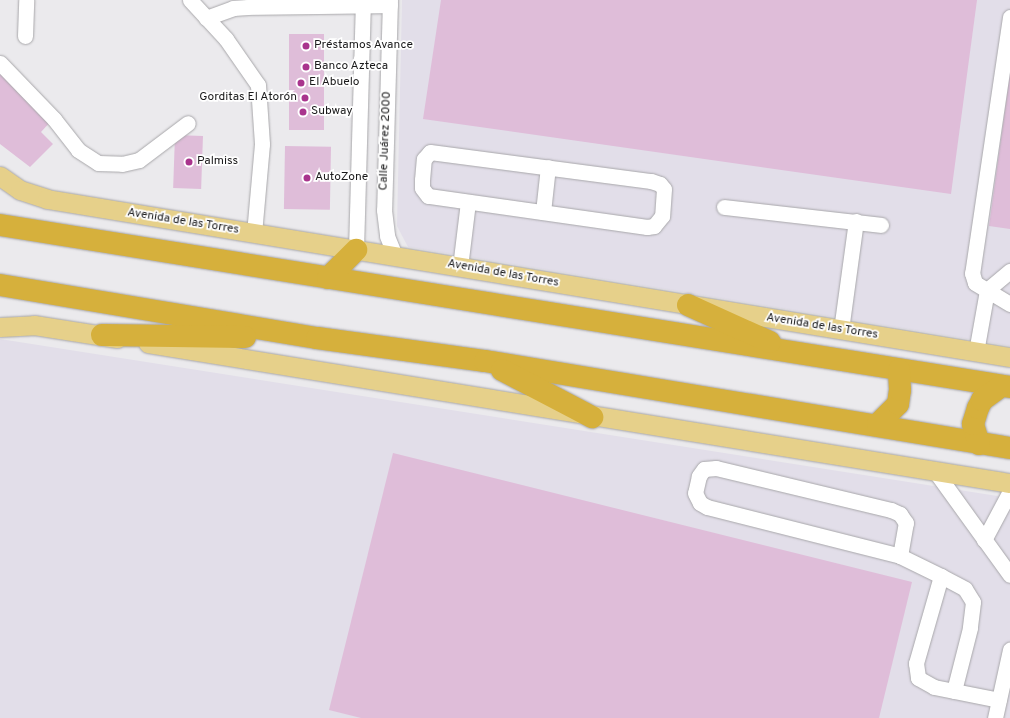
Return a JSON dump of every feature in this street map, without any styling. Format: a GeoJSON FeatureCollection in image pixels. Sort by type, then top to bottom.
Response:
{"type":"FeatureCollection","features":[{"type":"Feature","properties":{"kind":"highway"},"geometry":{"type":"LineString","coordinates":[[5,230],[328,278],[799,355],[1005,386]]}},
{"type":"Feature","properties":{"kind":"highway"},"geometry":{"type":"LineString","coordinates":[[328,278],[356,250]]}},
{"type":"Feature","properties":{"kind":"highway"},"geometry":{"type":"LineString","coordinates":[[0,285],[317,338],[485,362],[878,424],[979,444],[1010,448]]}},
{"type":"Feature","properties":{"kind":"highway"},"geometry":{"type":"LineString","coordinates":[[688,306],[799,355]]}},
{"type":"Feature","properties":{"kind":"highway"},"geometry":{"type":"LineString","coordinates":[[102,335],[317,338]]}},
{"type":"Feature","properties":{"kind":"highway"},"geometry":{"type":"LineString","coordinates":[[485,362],[592,417]]}},
{"type":"Feature","properties":{"kind":"highway"},"geometry":{"type":"LineString","coordinates":[[878,424],[898,404],[900,390],[899,370]]}},
{"type":"Feature","properties":{"kind":"highway"},"geometry":{"type":"LineString","coordinates":[[979,444],[973,424],[978,408],[982,400],[1005,386]]}},
{"type":"Feature","properties":{"kind":"main road","name":"Avenida de las Torres"},"geometry":{"type":"LineString","coordinates":[[0,176],[20,190],[47,199],[460,266],[688,306],[1010,357]]}},
{"type":"Feature","properties":{"kind":"main road"},"geometry":{"type":"LineString","coordinates":[[0,327],[34,325],[102,335],[592,417],[1010,483]]}},
{"type":"Feature","properties":{"kind":"street"},"geometry":{"type":"LineString","coordinates":[[25,36],[26,0]]}},
{"type":"Feature","properties":{"kind":"street"},"geometry":{"type":"LineString","coordinates":[[190,0],[247,67],[258,85],[262,144],[254,233]]}},
{"type":"Feature","properties":{"kind":"street"},"geometry":{"type":"LineString","coordinates":[[356,250],[363,3]]}},
{"type":"Feature","properties":{"kind":"street"},"geometry":{"type":"LineString","coordinates":[[206,18],[240,7],[390,3]]}},
{"type":"Feature","properties":{"kind":"street","name":"Calle Juárez 2000"},"geometry":{"type":"LineString","coordinates":[[390,3],[384,210],[387,236],[395,256]]}},
{"type":"Feature","properties":{"kind":"street"},"geometry":{"type":"LineString","coordinates":[[1010,17],[972,273],[975,283],[1010,304]]}},
{"type":"Feature","properties":{"kind":"street"},"geometry":{"type":"LineString","coordinates":[[0,63],[54,119],[78,150],[98,162],[122,164],[139,160],[188,123]]}},
{"type":"Feature","properties":{"kind":"street"},"geometry":{"type":"LineString","coordinates":[[440,152],[548,167],[660,184],[664,189],[663,208],[659,222],[647,227],[468,202],[425,194],[422,180],[426,154],[440,152]]}},
{"type":"Feature","properties":{"kind":"street"},"geometry":{"type":"LineString","coordinates":[[543,212],[548,167]]}},
{"type":"Feature","properties":{"kind":"street"},"geometry":{"type":"LineString","coordinates":[[460,266],[468,202]]}},
{"type":"Feature","properties":{"kind":"street"},"geometry":{"type":"LineString","coordinates":[[724,207],[881,225]]}},
{"type":"Feature","properties":{"kind":"street"},"geometry":{"type":"LineString","coordinates":[[841,330],[856,221]]}},
{"type":"Feature","properties":{"kind":"street"},"geometry":{"type":"LineString","coordinates":[[976,352],[987,290],[1010,272]]}},
{"type":"Feature","properties":{"kind":"street"},"geometry":{"type":"LineString","coordinates":[[900,556],[906,523],[900,514],[891,510],[716,468],[704,469],[698,476],[695,493],[697,499],[707,507],[900,556],[965,589],[973,602],[970,628],[954,691]]}},
{"type":"Feature","properties":{"kind":"street"},"geometry":{"type":"LineString","coordinates":[[935,470],[1010,575]]}},
{"type":"Feature","properties":{"kind":"street"},"geometry":{"type":"LineString","coordinates":[[984,540],[1010,491]]}},
{"type":"Feature","properties":{"kind":"street"},"geometry":{"type":"LineString","coordinates":[[941,576],[929,614],[915,671],[922,683],[999,700]]}},
{"type":"Feature","properties":{"kind":"street"},"geometry":{"type":"LineString","coordinates":[[995,718],[1010,650]]}},
{"type":"Feature","properties":{"kind":"shaded area"},"geometry":{"type":"Polygon","coordinates":[[[402,0],[1010,0],[1010,346],[408,247],[397,226],[402,0]]]}},
{"type":"Feature","properties":{"kind":"shaded area"},"geometry":{"type":"Polygon","coordinates":[[[0,339],[1010,498],[1010,718],[0,718],[0,339]]]}},
{"type":"Feature","properties":{"kind":"building"},"geometry":{"type":"Polygon","coordinates":[[[441,0],[977,0],[951,194],[423,119],[441,0]]]}},
{"type":"Feature","properties":{"kind":"building"},"geometry":{"type":"Polygon","coordinates":[[[289,34],[324,34],[324,130],[289,130],[289,34]]]}},
{"type":"Feature","properties":{"kind":"building"},"geometry":{"type":"Polygon","coordinates":[[[2,73],[52,120],[41,132],[53,144],[30,167],[0,144],[0,75],[2,73]]]}},
{"type":"Feature","properties":{"kind":"building"},"geometry":{"type":"Polygon","coordinates":[[[1010,73],[1010,229],[989,226],[1010,73]]]}},
{"type":"Feature","properties":{"kind":"building","name":"Palmiss"},"geometry":{"type":"Polygon","coordinates":[[[175,135],[203,136],[201,189],[173,188],[175,135]]]}},
{"type":"Feature","properties":{"kind":"building","name":"AutoZone"},"geometry":{"type":"Polygon","coordinates":[[[285,146],[331,147],[330,210],[284,209],[285,146]]]}},
{"type":"Feature","properties":{"kind":"building"},"geometry":{"type":"Polygon","coordinates":[[[393,453],[912,582],[879,718],[361,718],[329,710],[393,453]]]}},
{"type":"Feature","properties":{"kind":"place","name":"Préstamos Avance"},"geometry":{"type":"Point","coordinates":[306,46]}},
{"type":"Feature","properties":{"kind":"place","name":"Banco Azteca"},"geometry":{"type":"Point","coordinates":[306,67]}},
{"type":"Feature","properties":{"kind":"place","name":"El Abuelo"},"geometry":{"type":"Point","coordinates":[301,83]}},
{"type":"Feature","properties":{"kind":"place","name":"Gorditas El Atorón"},"geometry":{"type":"Point","coordinates":[305,98]}},
{"type":"Feature","properties":{"kind":"place","name":"Subway"},"geometry":{"type":"Point","coordinates":[303,112]}},
{"type":"Feature","properties":{"kind":"place","name":"Palmiss"},"geometry":{"type":"Point","coordinates":[189,162]}},
{"type":"Feature","properties":{"kind":"place","name":"AutoZone"},"geometry":{"type":"Point","coordinates":[307,178]}}]}
